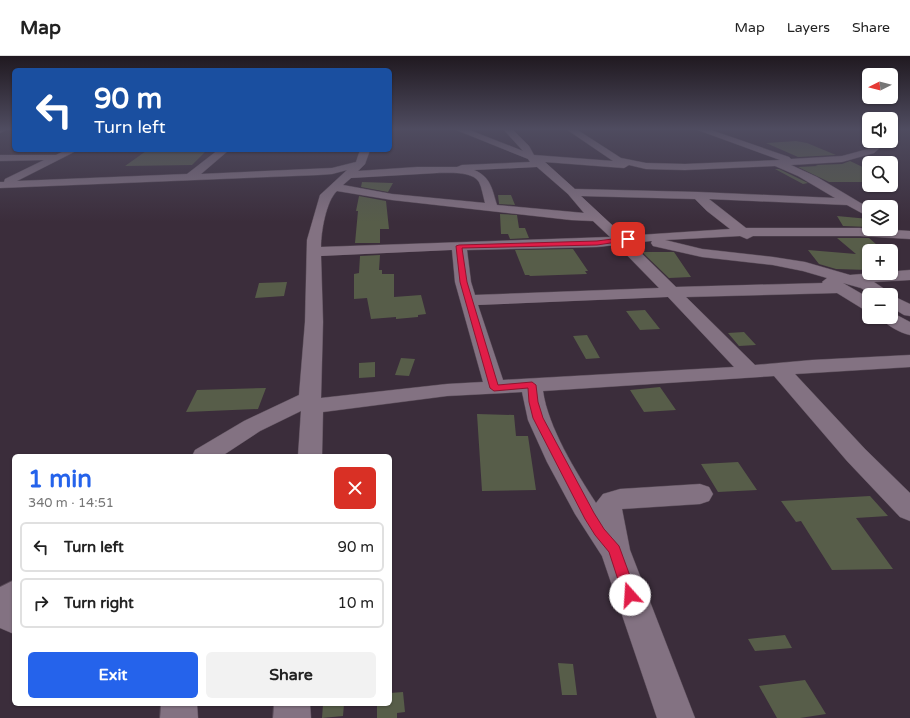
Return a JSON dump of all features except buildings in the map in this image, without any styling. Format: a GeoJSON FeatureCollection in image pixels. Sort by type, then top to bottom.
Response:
{"type":"FeatureCollection","features":[{"type":"Feature","properties":{"kind":"street"},"geometry":{"type":"LineString","coordinates":[[0,185],[51,160]]}},
{"type":"Feature","properties":{"kind":"street"},"geometry":{"type":"LineString","coordinates":[[190,178],[212,160]]}},
{"type":"Feature","properties":{"kind":"street"},"geometry":{"type":"LineString","coordinates":[[536,160],[608,227],[644,266],[673,292],[750,372]]}},
{"type":"Feature","properties":{"kind":"street"},"geometry":{"type":"LineString","coordinates":[[446,169],[536,160],[685,167],[777,164],[791,161],[813,160]]}},
{"type":"Feature","properties":{"kind":"street"},"geometry":{"type":"LineString","coordinates":[[618,160],[646,166]]}},
{"type":"Feature","properties":{"kind":"street"},"geometry":{"type":"LineString","coordinates":[[0,185],[332,171],[358,163],[446,169],[474,174],[480,177],[492,207]]}},
{"type":"Feature","properties":{"kind":"street"},"geometry":{"type":"LineString","coordinates":[[310,454],[314,322],[314,240],[322,206],[331,191],[358,163]]}},
{"type":"Feature","properties":{"kind":"street"},"geometry":{"type":"LineString","coordinates":[[777,164],[790,168],[810,178],[862,209]]}},
{"type":"Feature","properties":{"kind":"street"},"geometry":{"type":"LineString","coordinates":[[310,172],[316,177],[321,191],[571,216],[596,217]]}},
{"type":"Feature","properties":{"kind":"street"},"geometry":{"type":"LineString","coordinates":[[572,192],[849,202]]}},
{"type":"Feature","properties":{"kind":"street"},"geometry":{"type":"LineString","coordinates":[[698,196],[711,208],[743,232],[805,267],[844,284],[862,299]]}},
{"type":"Feature","properties":{"kind":"street"},"geometry":{"type":"LineString","coordinates":[[608,227],[637,238],[702,253],[773,261],[805,267]]}},
{"type":"Feature","properties":{"kind":"street"},"geometry":{"type":"LineString","coordinates":[[898,228],[910,235]]}},
{"type":"Feature","properties":{"kind":"street"},"geometry":{"type":"LineString","coordinates":[[314,252],[459,246],[597,243],[620,239],[743,232],[860,232],[910,235]]}},
{"type":"Feature","properties":{"kind":"street"},"geometry":{"type":"LineString","coordinates":[[459,246],[463,282],[494,388]]}},
{"type":"Feature","properties":{"kind":"street"},"geometry":{"type":"LineString","coordinates":[[844,284],[910,274]]}},
{"type":"Feature","properties":{"kind":"street"},"geometry":{"type":"LineString","coordinates":[[469,300],[844,284],[867,285],[872,288]]}},
{"type":"Feature","properties":{"kind":"street"},"geometry":{"type":"LineString","coordinates":[[898,304],[910,311]]}},
{"type":"Feature","properties":{"kind":"street"},"geometry":{"type":"LineString","coordinates":[[898,323],[910,330]]}},
{"type":"Feature","properties":{"kind":"street"},"geometry":{"type":"LineString","coordinates":[[207,454],[252,426],[311,402],[447,390],[750,372],[812,366],[910,362]]}},
{"type":"Feature","properties":{"kind":"street"},"geometry":{"type":"LineString","coordinates":[[780,370],[856,455],[906,503]]}},
{"type":"Feature","properties":{"kind":"street"},"geometry":{"type":"LineString","coordinates":[[532,385],[533,402],[544,431],[589,516],[615,550]]}},
{"type":"Feature","properties":{"kind":"street"},"geometry":{"type":"LineString","coordinates":[[676,718],[615,550],[608,506],[612,500],[700,494]]}},
{"type":"Feature","properties":{"kind":"street"},"geometry":{"type":"LineString","coordinates":[[0,606],[12,596]]}},
{"type":"Feature","properties":{"kind":"street"},"geometry":{"type":"LineString","coordinates":[[0,610],[12,618]]}},
{"type":"Feature","properties":{"kind":"street"},"geometry":{"type":"LineString","coordinates":[[179,706],[179,718]]}},
{"type":"Feature","properties":{"kind":"street"},"geometry":{"type":"LineString","coordinates":[[292,706],[292,718]]}},
{"type":"Feature","properties":{"kind":"route"},"geometry":{"type":"LineString","coordinates":[[628,239],[597,243],[459,246],[459,257],[463,282],[494,388],[532,385],[533,402],[538,418],[589,516],[615,550],[630,595]]}}]}
